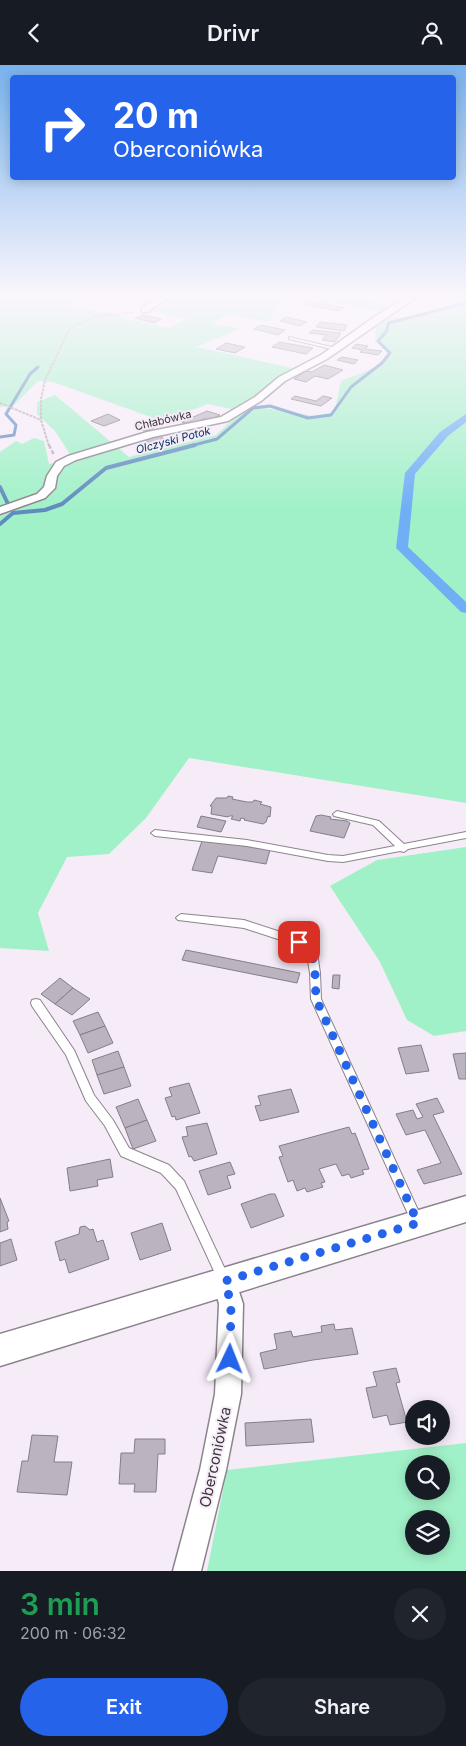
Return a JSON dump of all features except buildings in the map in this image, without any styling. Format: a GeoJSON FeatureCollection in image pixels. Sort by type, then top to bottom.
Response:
{"type":"FeatureCollection","features":[{"type":"Feature","properties":{"kind":"street","name":"Chłabówka"},"geometry":{"type":"LineString","coordinates":[[60,464],[84,453],[152,434],[224,419],[258,399],[282,379],[301,368]]}},
{"type":"Feature","properties":{"kind":"street"},"geometry":{"type":"LineString","coordinates":[[0,511],[41,496],[49,488],[52,476],[60,464]]}},
{"type":"Feature","properties":{"kind":"street"},"geometry":{"type":"LineString","coordinates":[[0,1350],[466,1209]]}},
{"type":"Feature","properties":{"kind":"street","name":"Oberconiówka"},"geometry":{"type":"LineString","coordinates":[[187,1571],[214,1470],[228,1394],[231,1304],[225,1281]]}},
{"type":"Feature","properties":{"kind":"lane"},"geometry":{"type":"LineString","coordinates":[[337,814],[376,823],[404,849]]}},
{"type":"Feature","properties":{"kind":"lane"},"geometry":{"type":"LineString","coordinates":[[156,833],[248,843],[328,858],[343,859],[404,849],[466,835]]}},
{"type":"Feature","properties":{"kind":"lane"},"geometry":{"type":"LineString","coordinates":[[181,918],[244,924],[299,942],[312,953],[316,999],[418,1223]]}},
{"type":"Feature","properties":{"kind":"lane"},"geometry":{"type":"LineString","coordinates":[[36,1003],[70,1053],[90,1098],[109,1123],[125,1152],[165,1169],[180,1185],[225,1281]]}},
{"type":"Feature","properties":{"kind":"path"},"geometry":{"type":"LineString","coordinates":[[51,368],[45,380],[41,399],[40,419],[50,448],[60,464]]}},
{"type":"Feature","properties":{"kind":"path"},"geometry":{"type":"LineString","coordinates":[[0,403],[40,419]]}},
{"type":"Feature","properties":{"kind":"green space"},"geometry":{"type":"Polygon","coordinates":[[[0,368],[297,369],[259,397],[236,410],[208,404],[162,421],[53,382],[38,381],[14,405],[0,407],[0,368]]]}},
{"type":"Feature","properties":{"kind":"green space"},"geometry":{"type":"Polygon","coordinates":[[[372,368],[466,368],[466,803],[189,758],[146,818],[109,854],[67,857],[38,913],[49,951],[0,948],[0,516],[34,503],[36,495],[0,508],[0,452],[16,441],[22,444],[34,438],[44,441],[49,464],[73,459],[55,431],[37,414],[37,402],[55,395],[129,457],[216,435],[252,406],[314,416],[333,412],[341,381],[372,368]]]}},
{"type":"Feature","properties":{"kind":"green space"},"geometry":{"type":"Polygon","coordinates":[[[466,847],[466,1031],[434,1036],[407,1020],[380,962],[330,886],[377,860],[466,847]]]}},
{"type":"Feature","properties":{"kind":"green space"},"geometry":{"type":"Polygon","coordinates":[[[466,1443],[466,1571],[207,1571],[227,1470],[466,1443]]]}},
{"type":"Feature","properties":{"kind":"waterway"},"geometry":{"type":"LineString","coordinates":[[0,437],[14,435],[16,425],[6,414],[30,374],[37,368]]}},
{"type":"Feature","properties":{"kind":"waterway","name":"Olczyski Potok"},"geometry":{"type":"LineString","coordinates":[[190,446],[217,439],[253,408],[270,406],[308,418],[331,415],[351,387],[375,368]]}},
{"type":"Feature","properties":{"kind":"waterway"},"geometry":{"type":"LineString","coordinates":[[466,417],[444,434],[410,473],[402,548],[466,609]]}},
{"type":"Feature","properties":{"kind":"waterway","name":"Olczyski Potok"},"geometry":{"type":"LineString","coordinates":[[0,524],[13,513],[45,510],[62,504],[106,468],[195,445]]}},
{"type":"Feature","properties":{"kind":"waterway"},"geometry":{"type":"LineString","coordinates":[[0,487],[8,504]]}},
{"type":"Feature","properties":{"kind":"route"},"geometry":{"type":"LineString","coordinates":[[230,1359],[231,1304],[225,1281],[418,1223],[316,999],[312,953],[299,942]]}}]}
